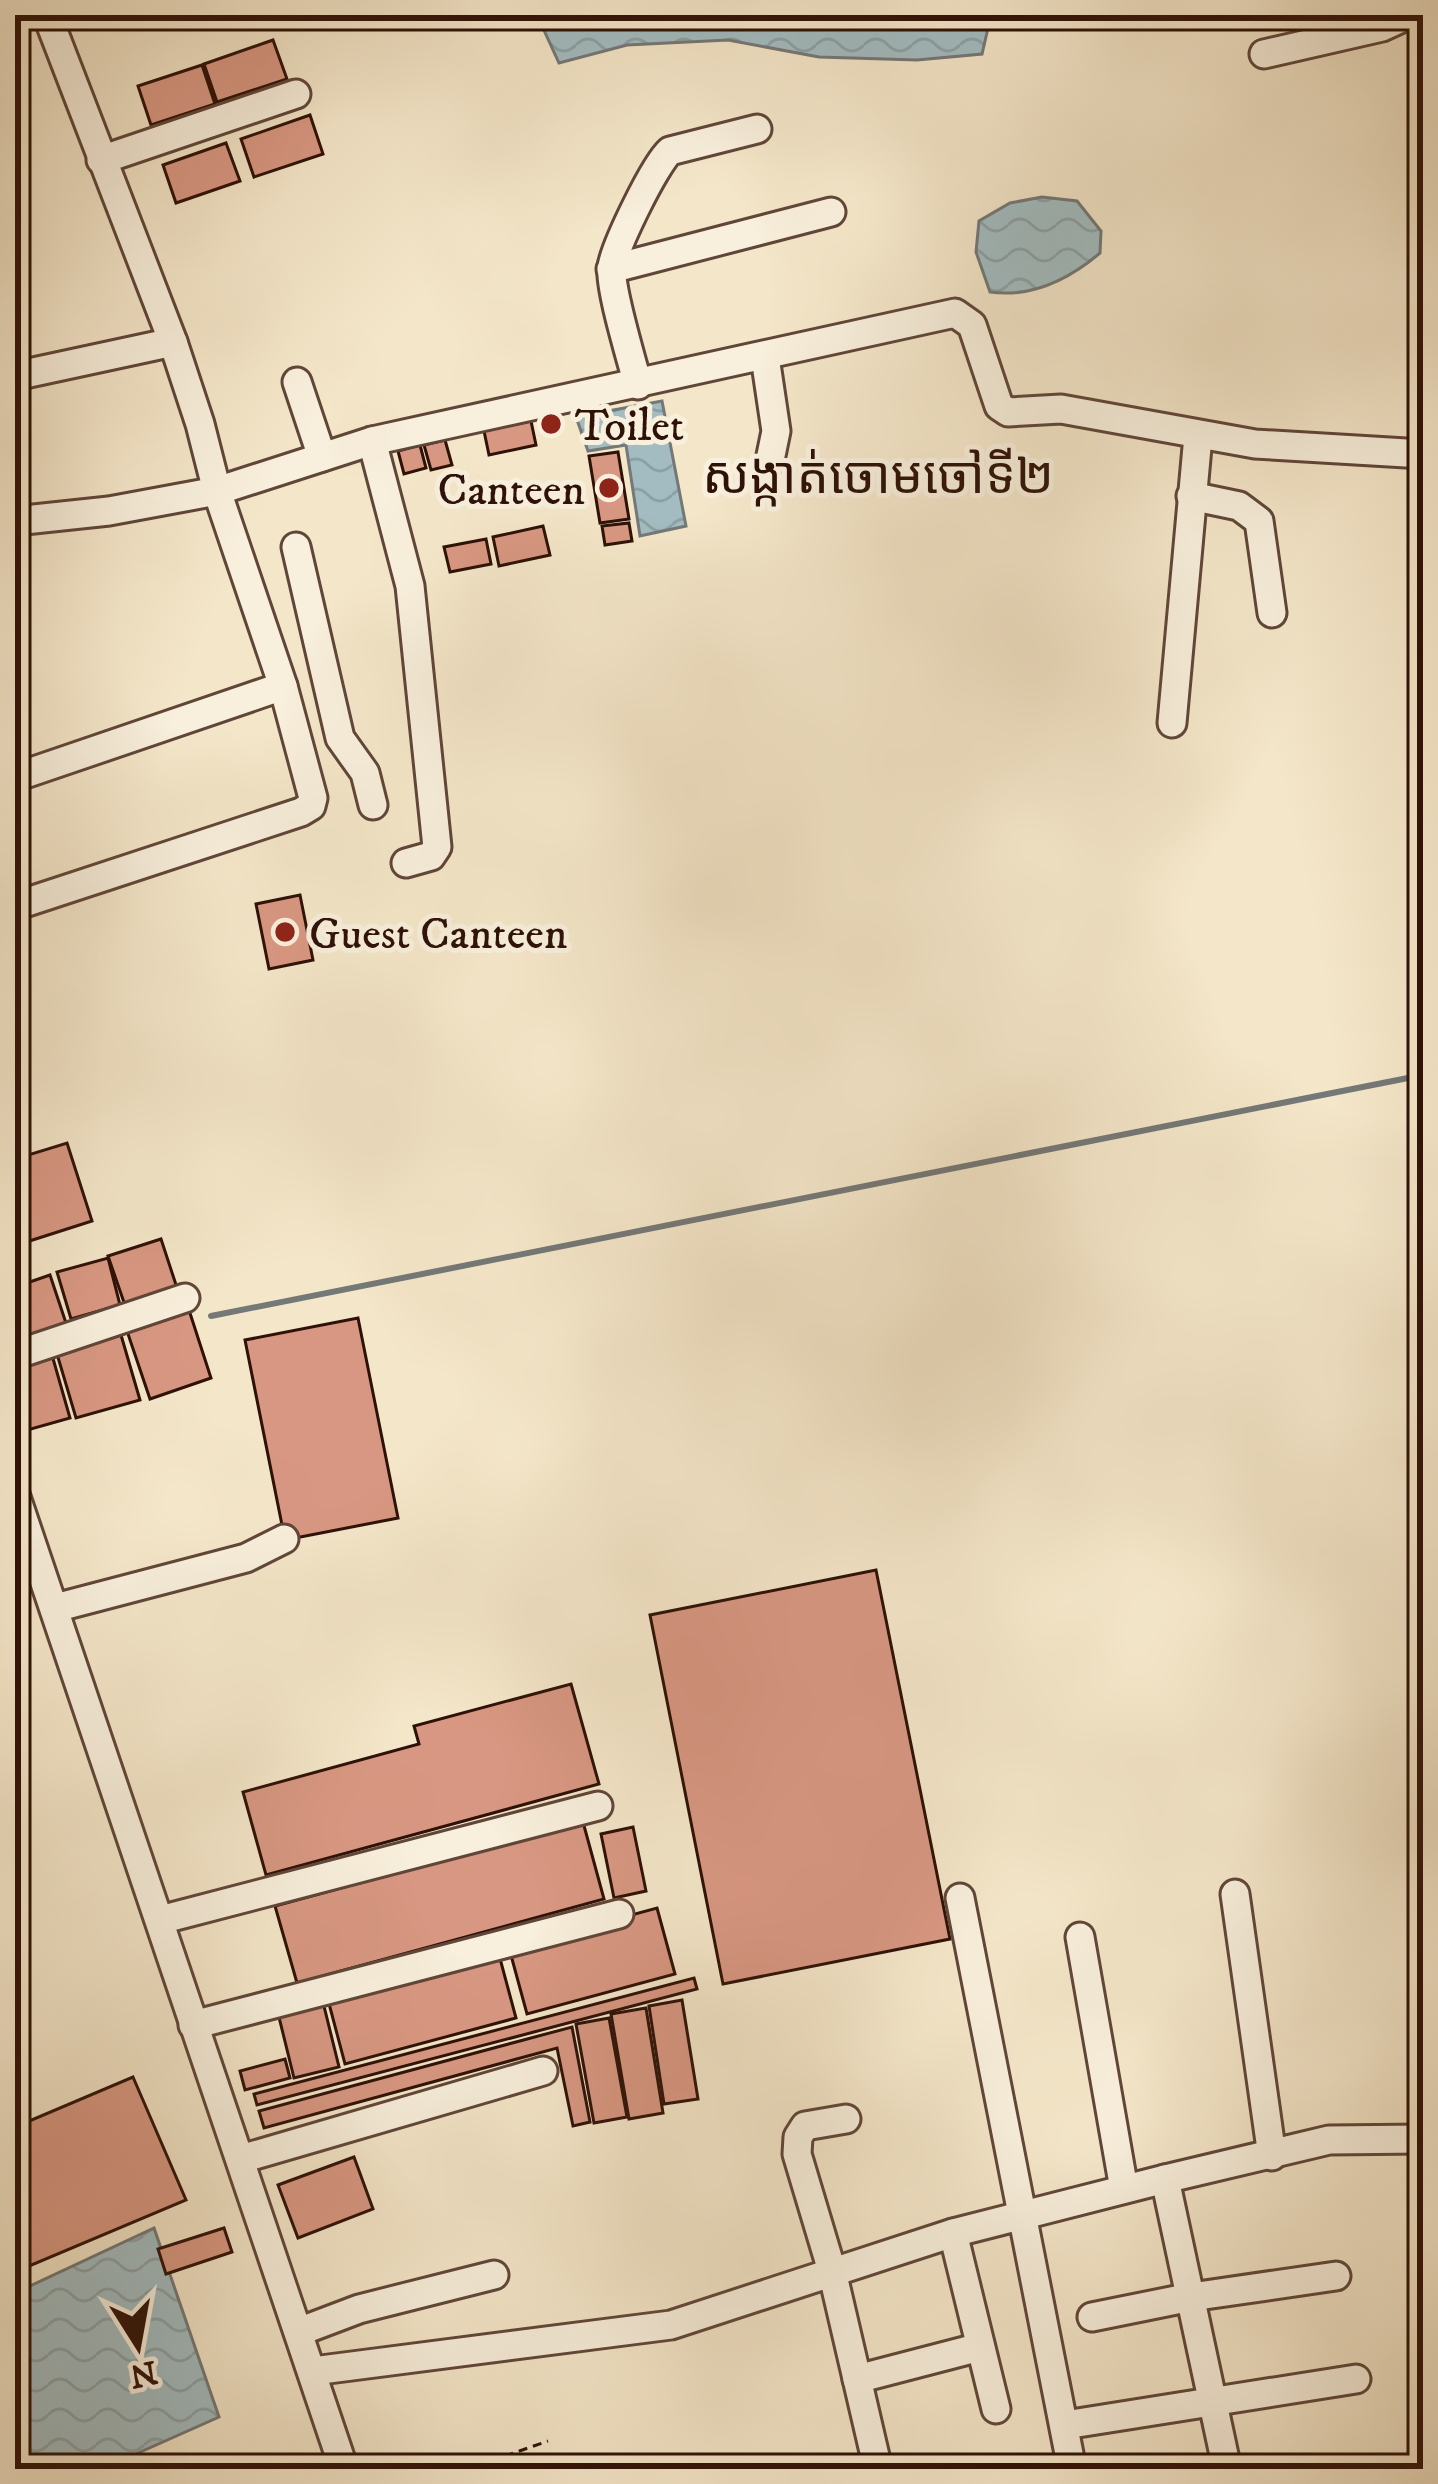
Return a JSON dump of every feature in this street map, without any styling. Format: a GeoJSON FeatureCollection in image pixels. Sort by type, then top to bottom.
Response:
{"type":"FeatureCollection","features":[{"type":"Feature","properties":{"kind":"street"},"geometry":{"type":"LineString","coordinates":[[15,906],[310,806],[314,798],[287,698],[173,342],[47,15]]}},
{"type":"Feature","properties":{"kind":"street"},"geometry":{"type":"LineString","coordinates":[[1264,54],[1382,27],[1408,15]]}},
{"type":"Feature","properties":{"kind":"street"},"geometry":{"type":"LineString","coordinates":[[101,160],[296,94]]}},
{"type":"Feature","properties":{"kind":"street"},"geometry":{"type":"LineString","coordinates":[[638,386],[611,269],[662,157],[758,129]]}},
{"type":"Feature","properties":{"kind":"street"},"geometry":{"type":"LineString","coordinates":[[611,269],[830,212]]}},
{"type":"Feature","properties":{"kind":"street"},"geometry":{"type":"LineString","coordinates":[[15,521],[109,511],[217,491],[371,441],[955,313],[972,325],[999,406],[1008,412],[1061,409],[1255,444],[1423,454]]}},
{"type":"Feature","properties":{"kind":"street"},"geometry":{"type":"LineString","coordinates":[[15,376],[173,342]]}},
{"type":"Feature","properties":{"kind":"street"},"geometry":{"type":"LineString","coordinates":[[765,357],[776,431],[767,476]]}},
{"type":"Feature","properties":{"kind":"street"},"geometry":{"type":"LineString","coordinates":[[297,382],[322,457]]}},
{"type":"Feature","properties":{"kind":"street"},"geometry":{"type":"LineString","coordinates":[[1172,723],[1198,436]]}},
{"type":"Feature","properties":{"kind":"street"},"geometry":{"type":"LineString","coordinates":[[371,441],[410,586],[437,847],[431,856],[406,863]]}},
{"type":"Feature","properties":{"kind":"street"},"geometry":{"type":"LineString","coordinates":[[1191,496],[1239,506],[1259,521],[1272,613]]}},
{"type":"Feature","properties":{"kind":"street"},"geometry":{"type":"LineString","coordinates":[[296,547],[340,738],[364,773],[373,805]]}},
{"type":"Feature","properties":{"kind":"street"},"geometry":{"type":"LineString","coordinates":[[25,774],[287,698],[328,697]]}},
{"type":"Feature","properties":{"kind":"street"},"geometry":{"type":"LineString","coordinates":[[15,1355],[185,1298]]}},
{"type":"Feature","properties":{"kind":"street"},"geometry":{"type":"LineString","coordinates":[[16,1499],[344,2469]]}},
{"type":"Feature","properties":{"kind":"street"},"geometry":{"type":"LineString","coordinates":[[55,1608],[246,1558],[284,1540]]}},
{"type":"Feature","properties":{"kind":"street"},"geometry":{"type":"LineString","coordinates":[[160,1921],[598,1806]]}},
{"type":"Feature","properties":{"kind":"street"},"geometry":{"type":"LineString","coordinates":[[1235,1894],[1272,2156]]}},
{"type":"Feature","properties":{"kind":"street"},"geometry":{"type":"LineString","coordinates":[[960,1898],[1072,2469]]}},
{"type":"Feature","properties":{"kind":"street"},"geometry":{"type":"LineString","coordinates":[[193,2025],[619,1913]]}},
{"type":"Feature","properties":{"kind":"street"},"geometry":{"type":"LineString","coordinates":[[1080,1937],[1124,2189]]}},
{"type":"Feature","properties":{"kind":"street"},"geometry":{"type":"LineString","coordinates":[[241,2159],[543,2071]]}},
{"type":"Feature","properties":{"kind":"street"},"geometry":{"type":"LineString","coordinates":[[846,2119],[806,2126],[798,2138],[797,2153],[832,2271],[878,2469]]}},
{"type":"Feature","properties":{"kind":"street"},"geometry":{"type":"LineString","coordinates":[[313,2371],[671,2325],[953,2233],[1124,2189],[1329,2140],[1423,2139]]}},
{"type":"Feature","properties":{"kind":"street"},"geometry":{"type":"LineString","coordinates":[[1165,2179],[1227,2469]]}},
{"type":"Feature","properties":{"kind":"street"},"geometry":{"type":"LineString","coordinates":[[953,2233],[996,2409]]}},
{"type":"Feature","properties":{"kind":"street"},"geometry":{"type":"LineString","coordinates":[[301,2331],[359,2309],[494,2275]]}},
{"type":"Feature","properties":{"kind":"street"},"geometry":{"type":"LineString","coordinates":[[1092,2317],[1336,2276]]}},
{"type":"Feature","properties":{"kind":"street"},"geometry":{"type":"LineString","coordinates":[[857,2379],[980,2347]]}},
{"type":"Feature","properties":{"kind":"street"},"geometry":{"type":"LineString","coordinates":[[1065,2425],[1356,2379]]}},
{"type":"Feature","properties":{"kind":"path"},"geometry":{"type":"LineString","coordinates":[[431,2469],[488,2462],[548,2441]]}},
{"type":"Feature","properties":{"kind":"water"},"geometry":{"type":"Polygon","coordinates":[[[537,15],[991,15],[982,54],[917,60],[819,57],[728,40],[627,45],[559,63],[537,15]]]}},
{"type":"Feature","properties":{"kind":"water"},"geometry":{"type":"Polygon","coordinates":[[[1042,197],[1077,201],[1101,231],[1100,253],[1049,285],[990,292],[976,252],[979,221],[1010,203],[1042,197]]]}},
{"type":"Feature","properties":{"kind":"water"},"geometry":{"type":"Polygon","coordinates":[[[662,401],[686,526],[640,536],[626,445],[588,451],[576,417],[662,401]]]}},
{"type":"Feature","properties":{"kind":"water"},"geometry":{"type":"Polygon","coordinates":[[[154,2228],[219,2417],[102,2469],[15,2469],[15,2293],[154,2228]]]}},
{"type":"Feature","properties":{"kind":"building"},"geometry":{"type":"Polygon","coordinates":[[[273,40],[287,79],[217,102],[204,64],[273,40]]]}},
{"type":"Feature","properties":{"kind":"building"},"geometry":{"type":"Polygon","coordinates":[[[202,65],[215,104],[151,125],[138,86],[202,65]]]}},
{"type":"Feature","properties":{"kind":"building"},"geometry":{"type":"Polygon","coordinates":[[[310,115],[323,154],[254,177],[241,139],[310,115]]]}},
{"type":"Feature","properties":{"kind":"building"},"geometry":{"type":"Polygon","coordinates":[[[226,143],[240,181],[176,203],[163,165],[226,143]]]}},
{"type":"Feature","properties":{"kind":"building"},"geometry":{"type":"Polygon","coordinates":[[[531,421],[536,445],[489,455],[484,431],[531,421]]]}},
{"type":"Feature","properties":{"kind":"building"},"geometry":{"type":"Polygon","coordinates":[[[445,440],[452,465],[431,470],[424,445],[445,440]]]}},
{"type":"Feature","properties":{"kind":"building"},"geometry":{"type":"Polygon","coordinates":[[[420,445],[426,468],[404,474],[398,451],[420,445]]]}},
{"type":"Feature","properties":{"kind":"building","name":"Canteen"},"geometry":{"type":"Polygon","coordinates":[[[618,452],[629,519],[600,523],[589,456],[618,452]]]}},
{"type":"Feature","properties":{"kind":"building"},"geometry":{"type":"Polygon","coordinates":[[[629,523],[632,541],[605,545],[602,526],[629,523]]]}},
{"type":"Feature","properties":{"kind":"building"},"geometry":{"type":"Polygon","coordinates":[[[543,526],[550,555],[499,566],[493,537],[543,526]]]}},
{"type":"Feature","properties":{"kind":"building"},"geometry":{"type":"Polygon","coordinates":[[[486,539],[491,564],[450,572],[444,547],[486,539]]]}},
{"type":"Feature","properties":{"kind":"building","name":"Guest Canteen"},"geometry":{"type":"Polygon","coordinates":[[[300,895],[313,960],[269,969],[256,904],[300,895]]]}},
{"type":"Feature","properties":{"kind":"building"},"geometry":{"type":"Polygon","coordinates":[[[67,1143],[92,1221],[20,1244],[15,1229],[15,1159],[67,1143]]]}},
{"type":"Feature","properties":{"kind":"building"},"geometry":{"type":"Polygon","coordinates":[[[161,1239],[180,1297],[128,1314],[108,1256],[161,1239]]]}},
{"type":"Feature","properties":{"kind":"building"},"geometry":{"type":"Polygon","coordinates":[[[108,1258],[120,1305],[71,1319],[57,1272],[108,1258]]]}},
{"type":"Feature","properties":{"kind":"building"},"geometry":{"type":"Polygon","coordinates":[[[50,1275],[70,1335],[15,1352],[15,1287],[50,1275]]]}},
{"type":"Feature","properties":{"kind":"building"},"geometry":{"type":"Polygon","coordinates":[[[189,1310],[211,1378],[150,1399],[127,1331],[189,1310]]]}},
{"type":"Feature","properties":{"kind":"building"},"geometry":{"type":"Polygon","coordinates":[[[358,1318],[398,1518],[285,1540],[245,1340],[358,1318]]]}},
{"type":"Feature","properties":{"kind":"building"},"geometry":{"type":"Polygon","coordinates":[[[121,1335],[140,1400],[76,1418],[57,1354],[121,1335]]]}},
{"type":"Feature","properties":{"kind":"building"},"geometry":{"type":"Polygon","coordinates":[[[52,1355],[70,1418],[24,1431],[15,1398],[15,1365],[52,1355]]]}},
{"type":"Feature","properties":{"kind":"building"},"geometry":{"type":"Polygon","coordinates":[[[876,1570],[950,1939],[723,1984],[650,1615],[876,1570]]]}},
{"type":"Feature","properties":{"kind":"building"},"geometry":{"type":"Polygon","coordinates":[[[571,1684],[599,1784],[266,1875],[243,1792],[419,1744],[414,1726],[571,1684]]]}},
{"type":"Feature","properties":{"kind":"building"},"geometry":{"type":"Polygon","coordinates":[[[583,1822],[604,1899],[297,1983],[275,1906],[583,1822]]]}},
{"type":"Feature","properties":{"kind":"building"},"geometry":{"type":"Polygon","coordinates":[[[633,1827],[646,1891],[614,1898],[601,1834],[633,1827]]]}},
{"type":"Feature","properties":{"kind":"building"},"geometry":{"type":"Polygon","coordinates":[[[657,1908],[675,1974],[527,2014],[509,1948],[657,1908]]]}},
{"type":"Feature","properties":{"kind":"building"},"geometry":{"type":"Polygon","coordinates":[[[498,1951],[516,2018],[345,2064],[327,1996],[498,1951]]]}},
{"type":"Feature","properties":{"kind":"building"},"geometry":{"type":"Polygon","coordinates":[[[694,1978],[697,1989],[257,2105],[254,2094],[694,1978]]]}},
{"type":"Feature","properties":{"kind":"building"},"geometry":{"type":"Polygon","coordinates":[[[322,1998],[339,2067],[294,2078],[277,2009],[322,1998]]]}},
{"type":"Feature","properties":{"kind":"building"},"geometry":{"type":"Polygon","coordinates":[[[682,2000],[698,2099],[664,2104],[649,2006],[682,2000]]]}},
{"type":"Feature","properties":{"kind":"building"},"geometry":{"type":"Polygon","coordinates":[[[646,2008],[663,2113],[629,2119],[611,2014],[646,2008]]]}},
{"type":"Feature","properties":{"kind":"building"},"geometry":{"type":"Polygon","coordinates":[[[609,2018],[627,2117],[594,2123],[576,2024],[609,2018]]]}},
{"type":"Feature","properties":{"kind":"building"},"geometry":{"type":"Polygon","coordinates":[[[572,2027],[590,2122],[573,2126],[557,2048],[264,2128],[259,2111],[572,2027]]]}},
{"type":"Feature","properties":{"kind":"building"},"geometry":{"type":"Polygon","coordinates":[[[285,2059],[290,2078],[245,2090],[240,2071],[285,2059]]]}},
{"type":"Feature","properties":{"kind":"building"},"geometry":{"type":"Polygon","coordinates":[[[133,2077],[186,2200],[15,2272],[15,2127],[133,2077]]]}},
{"type":"Feature","properties":{"kind":"building"},"geometry":{"type":"Polygon","coordinates":[[[354,2157],[373,2209],[298,2238],[278,2185],[354,2157]]]}},
{"type":"Feature","properties":{"kind":"building"},"geometry":{"type":"Polygon","coordinates":[[[224,2228],[232,2252],[166,2274],[158,2249],[224,2228]]]}},
{"type":"Feature","properties":{"kind":"waterway"},"geometry":{"type":"LineString","coordinates":[[211,1316],[1423,1075]]}},
{"type":"Feature","properties":{"kind":"place","name":"Toilet"},"geometry":{"type":"Point","coordinates":[551,424]}},
{"type":"Feature","properties":{"kind":"place","name":"Canteen"},"geometry":{"type":"Point","coordinates":[609,488]}},
{"type":"Feature","properties":{"kind":"place","name":"Guest Canteen"},"geometry":{"type":"Point","coordinates":[285,932]}},
{"type":"Feature","properties":{"kind":"district","name":"សង្កាត់ចោមចៅទី២"},"geometry":{"type":"Point","coordinates":[878,475]}}]}
